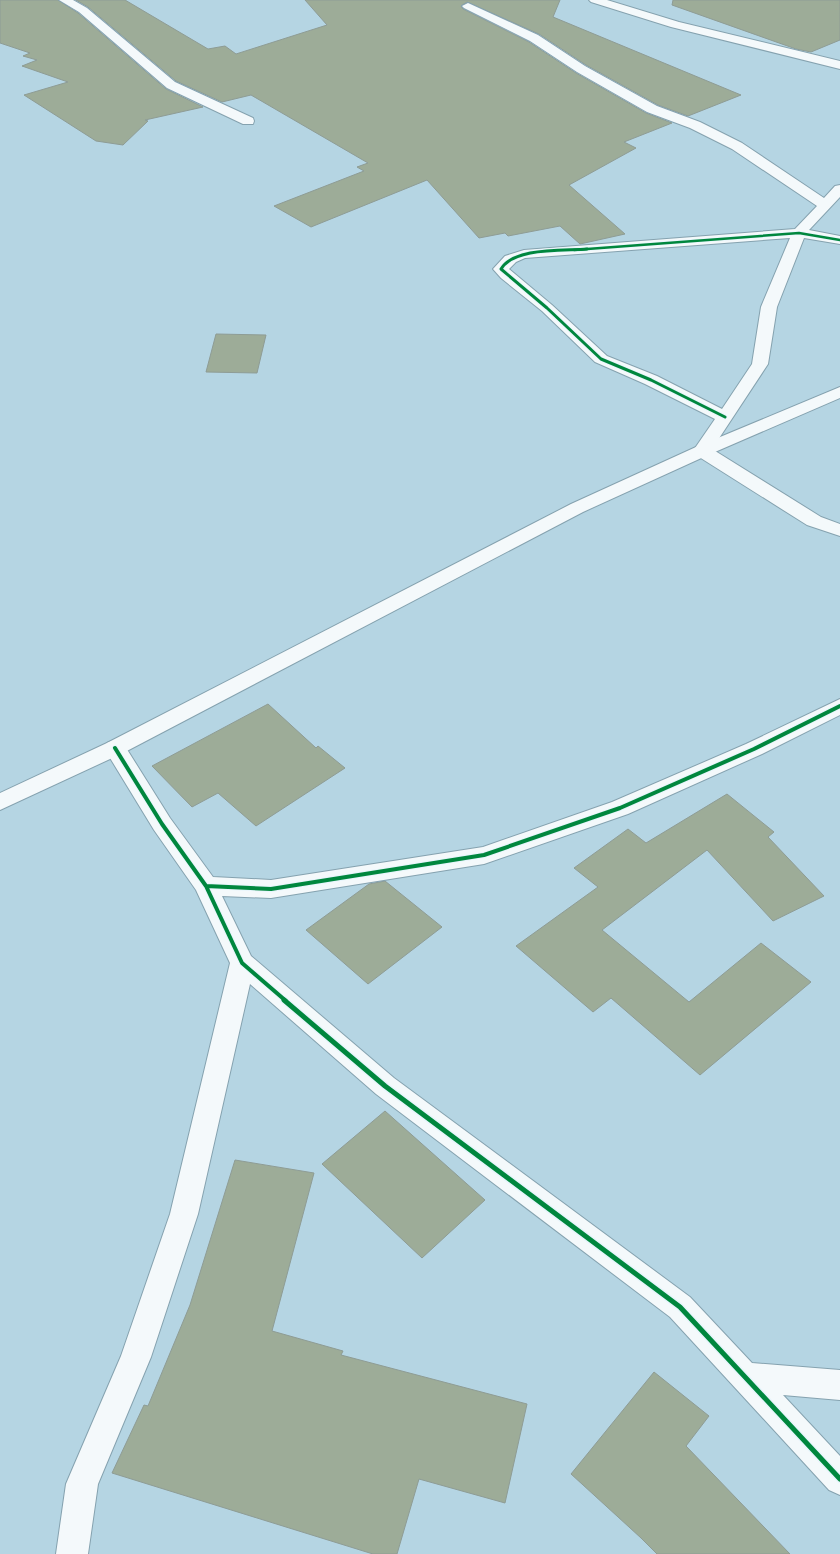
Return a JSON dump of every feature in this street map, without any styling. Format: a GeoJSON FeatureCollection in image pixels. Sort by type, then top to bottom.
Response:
{"type":"FeatureCollection","features":[{"type":"Feature","properties":{"kind":"street"},"geometry":{"type":"LineString","coordinates":[[65,0],[83,10],[171,86],[248,121]]}},
{"type":"Feature","properties":{"kind":"street"},"geometry":{"type":"LineString","coordinates":[[595,0],[675,25],[840,65]]}},
{"type":"Feature","properties":{"kind":"street"},"geometry":{"type":"LineString","coordinates":[[468,6],[534,38],[581,68],[652,109],[695,125],[737,146],[825,205]]}},
{"type":"Feature","properties":{"kind":"street"},"geometry":{"type":"LineString","coordinates":[[702,451],[760,364],[769,307],[799,233],[840,189]]}},
{"type":"Feature","properties":{"kind":"street"},"geometry":{"type":"LineString","coordinates":[[725,417],[651,380],[601,359],[546,308],[506,275],[501,269],[504,263],[511,258],[524,254],[799,233],[840,240]]}},
{"type":"Feature","properties":{"kind":"street"},"geometry":{"type":"LineString","coordinates":[[0,802],[115,748],[577,508],[702,451],[840,392]]}},
{"type":"Feature","properties":{"kind":"street"},"geometry":{"type":"LineString","coordinates":[[702,451],[814,521],[840,530]]}},
{"type":"Feature","properties":{"kind":"street"},"geometry":{"type":"LineString","coordinates":[[206,886],[271,889],[484,855],[620,808],[754,749],[840,706]]}},
{"type":"Feature","properties":{"kind":"street"},"geometry":{"type":"LineString","coordinates":[[115,748],[162,824],[206,886],[242,963],[385,1086],[680,1307],[840,1479]]}},
{"type":"Feature","properties":{"kind":"street"},"geometry":{"type":"LineString","coordinates":[[72,1554],[82,1484],[136,1357],[184,1214],[242,963]]}},
{"type":"Feature","properties":{"kind":"street"},"geometry":{"type":"LineString","coordinates":[[745,1377],[840,1385]]}},
{"type":"Feature","properties":{"kind":"building"},"geometry":{"type":"Polygon","coordinates":[[[0,0],[58,0],[78,13],[166,89],[203,107],[145,120],[148,121],[123,145],[96,141],[24,95],[68,82],[22,66],[37,60],[23,56],[30,53],[0,43],[0,0]]]}},
{"type":"Feature","properties":{"kind":"building"},"geometry":{"type":"Polygon","coordinates":[[[76,0],[125,0],[208,49],[225,46],[236,54],[327,25],[305,0],[560,0],[553,17],[741,95],[688,116],[658,105],[586,65],[539,34],[467,2],[461,6],[463,9],[529,42],[576,73],[646,113],[672,123],[624,142],[636,148],[569,185],[625,234],[580,244],[560,226],[508,236],[505,233],[479,238],[427,180],[311,227],[274,206],[364,171],[357,167],[368,163],[251,95],[222,102],[176,81],[88,7],[76,0]]]}},
{"type":"Feature","properties":{"kind":"building"},"geometry":{"type":"Polygon","coordinates":[[[673,0],[840,0],[840,40],[811,52],[796,49],[672,5],[673,0]]]}},
{"type":"Feature","properties":{"kind":"building"},"geometry":{"type":"Polygon","coordinates":[[[216,334],[266,335],[257,373],[206,372],[216,334]]]}},
{"type":"Feature","properties":{"kind":"building"},"geometry":{"type":"Polygon","coordinates":[[[268,704],[316,748],[318,746],[345,768],[256,826],[218,793],[192,807],[152,766],[268,704]]]}},
{"type":"Feature","properties":{"kind":"building"},"geometry":{"type":"Polygon","coordinates":[[[727,794],[774,832],[768,837],[824,896],[773,921],[707,850],[602,930],[689,1002],[761,943],[811,982],[700,1075],[611,998],[593,1012],[516,946],[598,887],[574,868],[628,829],[646,843],[727,794]]]}},
{"type":"Feature","properties":{"kind":"building"},"geometry":{"type":"Polygon","coordinates":[[[385,881],[442,927],[368,984],[306,930],[369,884],[385,881]]]}},
{"type":"Feature","properties":{"kind":"building"},"geometry":{"type":"Polygon","coordinates":[[[385,1111],[485,1200],[422,1258],[322,1164],[385,1111]]]}},
{"type":"Feature","properties":{"kind":"building"},"geometry":{"type":"Polygon","coordinates":[[[235,1160],[314,1173],[272,1331],[343,1351],[341,1355],[527,1404],[505,1503],[419,1479],[397,1554],[373,1554],[112,1473],[144,1405],[148,1406],[190,1305],[235,1160]]]}},
{"type":"Feature","properties":{"kind":"building"},"geometry":{"type":"Polygon","coordinates":[[[654,1372],[709,1416],[686,1446],[790,1554],[657,1554],[571,1474],[654,1372]]]}},
{"type":"Feature","properties":{"kind":"cycle path"},"geometry":{"type":"LineString","coordinates":[[725,417],[651,380],[601,359],[547,308],[506,275],[501,269],[510,259],[524,254],[799,233],[840,240]]}},
{"type":"Feature","properties":{"kind":"cycle path"},"geometry":{"type":"LineString","coordinates":[[206,886],[271,889],[484,855],[620,808],[754,749],[840,706]]}},
{"type":"Feature","properties":{"kind":"cycle path"},"geometry":{"type":"LineString","coordinates":[[115,748],[162,824],[206,886],[242,963],[385,1086],[680,1307],[840,1479]]}}]}
